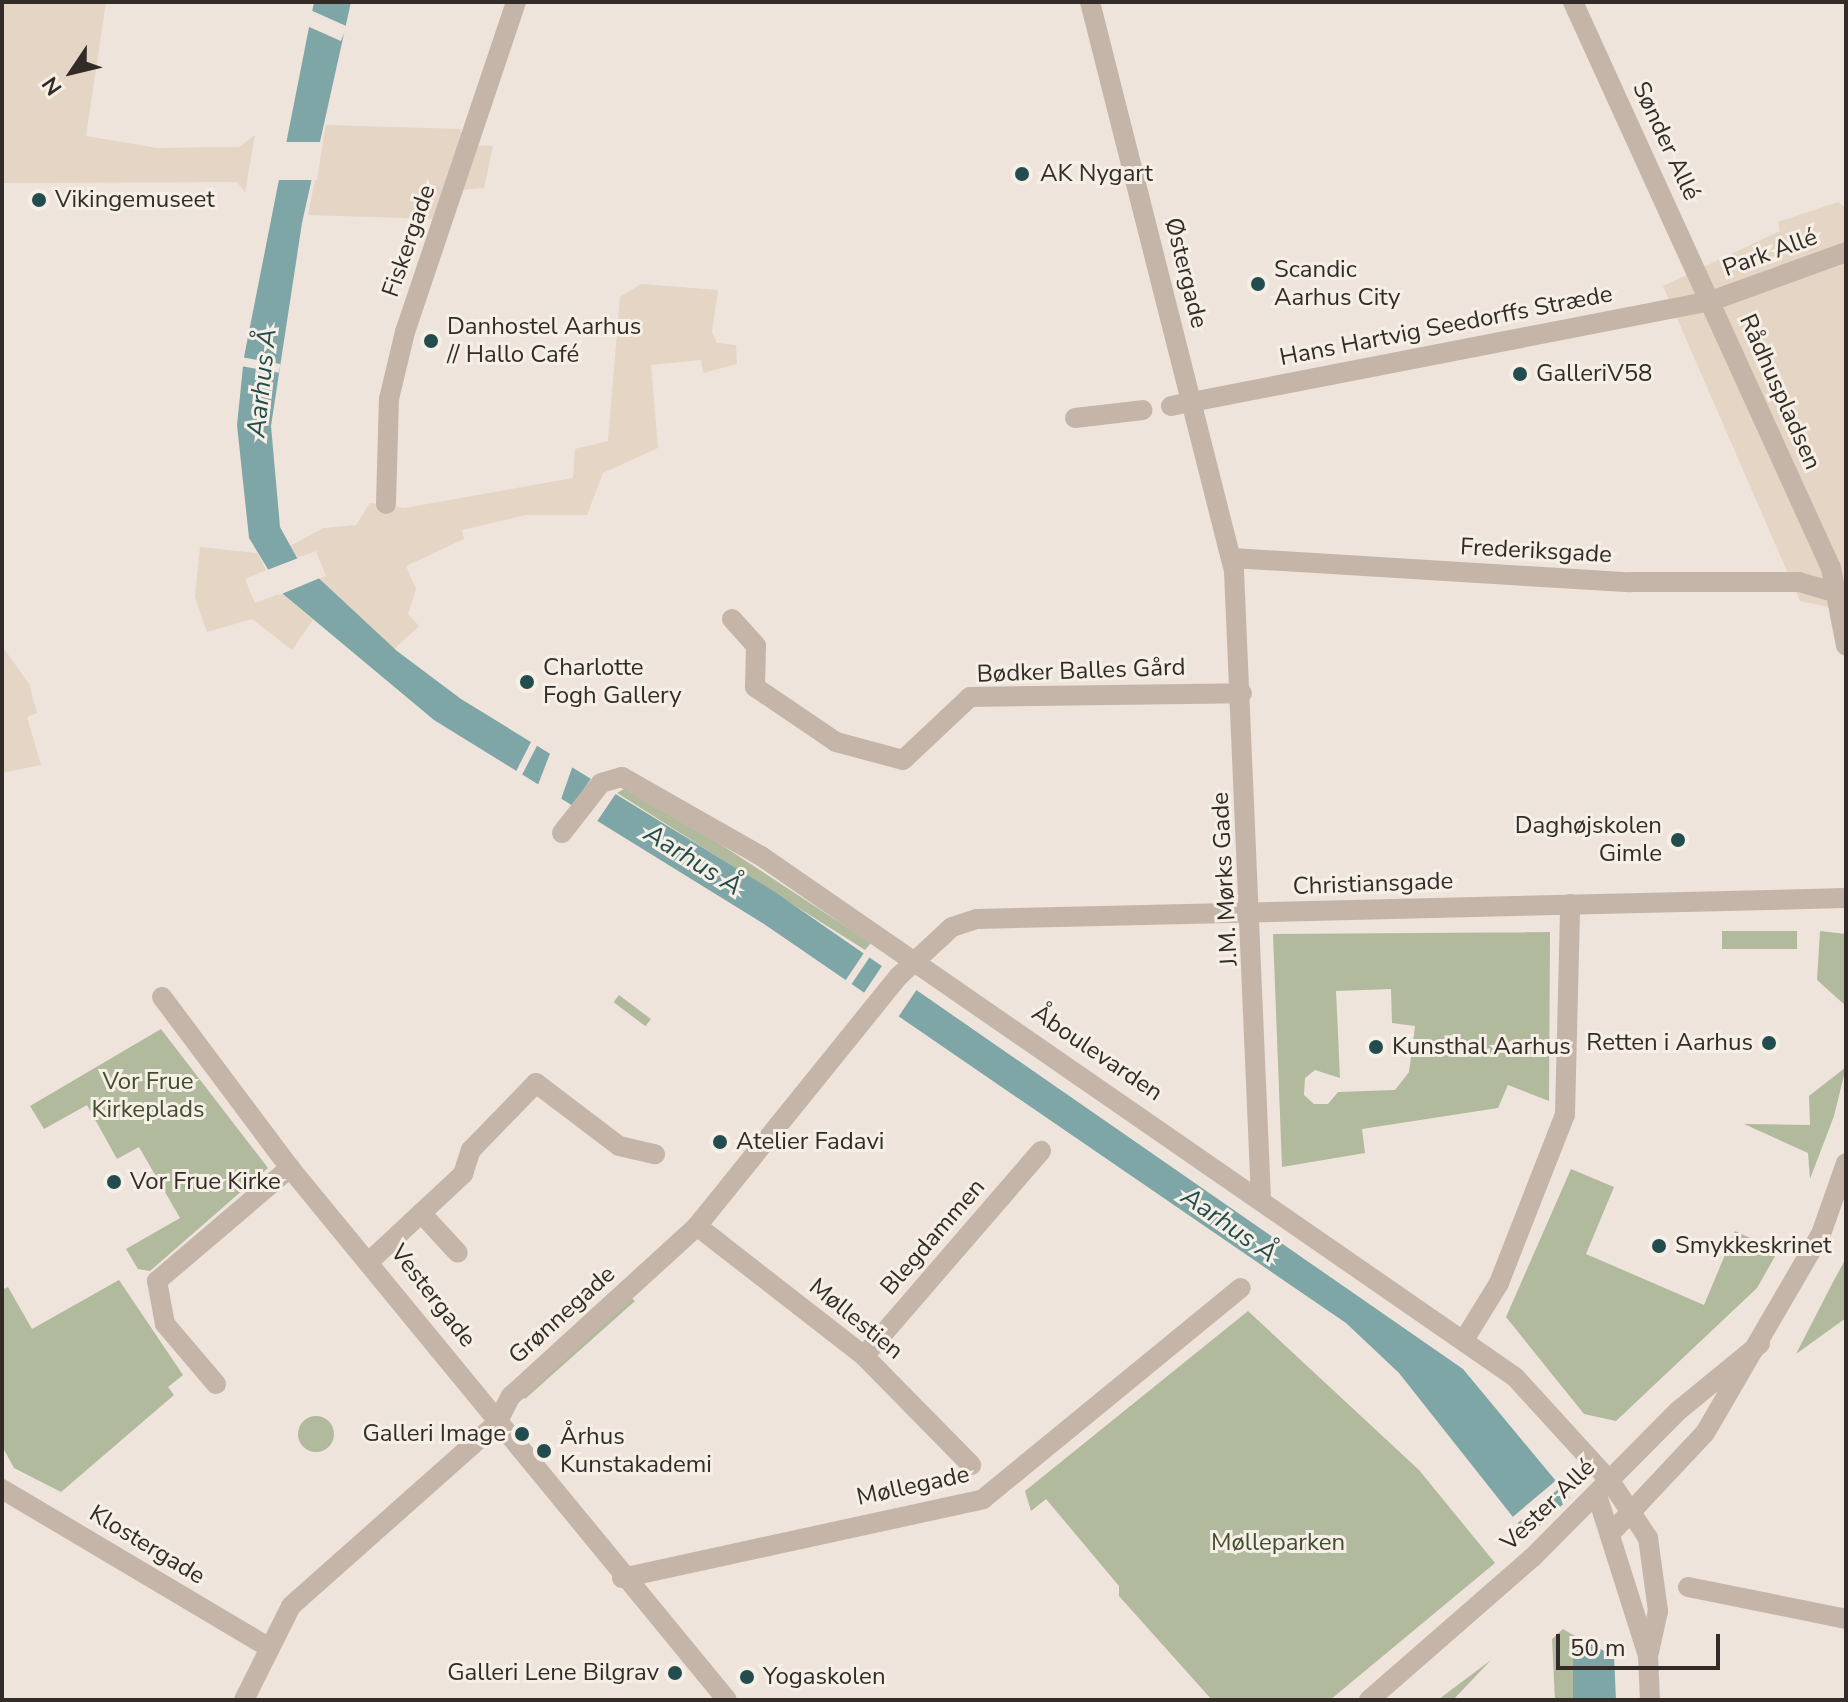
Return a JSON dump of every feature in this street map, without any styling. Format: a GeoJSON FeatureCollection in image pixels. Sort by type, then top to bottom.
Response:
{"type":"FeatureCollection","features":[{"type":"Feature","properties":{"kind":"street","name":"Fiskergade"},"geometry":{"type":"LineString","coordinates":[[386,504],[389,399],[405,332],[516,2]]}},
{"type":"Feature","properties":{"kind":"street","name":"Østergade"},"geometry":{"type":"LineString","coordinates":[[1090,2],[1232,558]]}},
{"type":"Feature","properties":{"kind":"street","name":"Sønder Allé"},"geometry":{"type":"LineString","coordinates":[[1573,2],[1711,301]]}},
{"type":"Feature","properties":{"kind":"street","name":"Park Allé"},"geometry":{"type":"LineString","coordinates":[[1711,301],[1846,252]]}},
{"type":"Feature","properties":{"kind":"street","name":"Hans Hartvig Seedorffs Stræde"},"geometry":{"type":"LineString","coordinates":[[1171,406],[1711,301]]}},
{"type":"Feature","properties":{"kind":"street","name":"Rådhuspladsen"},"geometry":{"type":"LineString","coordinates":[[1711,301],[1842,593]]}},
{"type":"Feature","properties":{"kind":"street"},"geometry":{"type":"LineString","coordinates":[[1075,418],[1143,410]]}},
{"type":"Feature","properties":{"kind":"street","name":"Frederiksgade"},"geometry":{"type":"LineString","coordinates":[[1232,558],[1630,582],[1799,582],[1842,593]]}},
{"type":"Feature","properties":{"kind":"street","name":"J.M. Mørks Gade"},"geometry":{"type":"LineString","coordinates":[[1232,558],[1253,913],[1261,1199]]}},
{"type":"Feature","properties":{"kind":"street"},"geometry":{"type":"LineString","coordinates":[[1842,593],[1846,646]]}},
{"type":"Feature","properties":{"kind":"street","name":"Bødker Balles Gård"},"geometry":{"type":"LineString","coordinates":[[732,619],[756,646],[755,687],[836,742],[903,760],[970,697],[1242,693]]}},
{"type":"Feature","properties":{"kind":"street","name":"Åboulevarden"},"geometry":{"type":"LineString","coordinates":[[569,824],[601,783],[622,777],[641,784],[1261,1199],[1464,1340],[1523,1385],[1583,1458],[1603,1488],[1633,1510],[1648,1538],[1658,1611],[1648,1656]]}},
{"type":"Feature","properties":{"kind":"street","name":"Christiansgade"},"geometry":{"type":"LineString","coordinates":[[909,965],[952,927],[977,919],[1846,898]]}},
{"type":"Feature","properties":{"kind":"street"},"geometry":{"type":"LineString","coordinates":[[1464,1340],[1499,1283],[1565,1115],[1570,904]]}},
{"type":"Feature","properties":{"kind":"street","name":"Grønnegade"},"geometry":{"type":"LineString","coordinates":[[244,1700],[265,1645],[291,1606],[497,1423],[511,1396],[697,1226],[909,965]]}},
{"type":"Feature","properties":{"kind":"street","name":"Vestergade"},"geometry":{"type":"LineString","coordinates":[[162,997],[290,1168],[372,1259],[497,1423],[622,1578],[727,1700]]}},
{"type":"Feature","properties":{"kind":"street"},"geometry":{"type":"LineString","coordinates":[[372,1259],[421,1213],[536,1083],[619,1146],[655,1154]]}},
{"type":"Feature","properties":{"kind":"street","name":"Blegdammen"},"geometry":{"type":"LineString","coordinates":[[864,1356],[1041,1151]]}},
{"type":"Feature","properties":{"kind":"street","name":"Vester Allé"},"geometry":{"type":"LineString","coordinates":[[1611,1533],[1705,1433],[1760,1344],[1821,1234],[1846,1163]]}},
{"type":"Feature","properties":{"kind":"street"},"geometry":{"type":"LineString","coordinates":[[216,1384],[165,1324],[157,1281],[290,1168]]}},
{"type":"Feature","properties":{"kind":"street"},"geometry":{"type":"LineString","coordinates":[[421,1213],[458,1253]]}},
{"type":"Feature","properties":{"kind":"street","name":"Møllestien"},"geometry":{"type":"LineString","coordinates":[[697,1226],[864,1356],[971,1465]]}},
{"type":"Feature","properties":{"kind":"street","name":"Møllegade"},"geometry":{"type":"LineString","coordinates":[[622,1578],[983,1499],[1241,1288]]}},
{"type":"Feature","properties":{"kind":"street","name":"Vester Allé"},"geometry":{"type":"LineString","coordinates":[[1369,1700],[1603,1488],[1678,1411],[1760,1344]]}},
{"type":"Feature","properties":{"kind":"street"},"geometry":{"type":"LineString","coordinates":[[1603,1488],[1611,1533],[1648,1656],[1650,1700]]}},
{"type":"Feature","properties":{"kind":"street","name":"Klostergade"},"geometry":{"type":"LineString","coordinates":[[2,1489],[265,1645]]}},
{"type":"Feature","properties":{"kind":"street"},"geometry":{"type":"LineString","coordinates":[[1688,1587],[1846,1619]]}},
{"type":"Feature","properties":{"kind":"green space"},"geometry":{"type":"Polygon","coordinates":[[[624,789],[720,844],[871,943],[865,950],[617,793],[624,789]]]}},
{"type":"Feature","properties":{"kind":"green space"},"geometry":{"type":"Polygon","coordinates":[[[1722,931],[1797,931],[1797,949],[1722,949],[1722,931]]]}},
{"type":"Feature","properties":{"kind":"green space"},"geometry":{"type":"Polygon","coordinates":[[[1820,931],[1846,934],[1846,1006],[1817,980],[1820,931]]]}},
{"type":"Feature","properties":{"kind":"green space"},"geometry":{"type":"Polygon","coordinates":[[[1550,932],[1549,1101],[1508,1085],[1498,1108],[1362,1129],[1365,1153],[1282,1167],[1273,934],[1550,932]],[[1391,989],[1336,991],[1340,1078],[1315,1070],[1305,1078],[1304,1095],[1314,1104],[1328,1104],[1338,1092],[1395,1090],[1409,1072],[1415,1026],[1392,1023],[1391,989]]]}},
{"type":"Feature","properties":{"kind":"green space"},"geometry":{"type":"Polygon","coordinates":[[[619,995],[651,1019],[646,1026],[614,1002],[619,995]]]}},
{"type":"Feature","properties":{"kind":"green space","name":"Vor Frue Kirkeplads"},"geometry":{"type":"Polygon","coordinates":[[[161,1029],[268,1168],[150,1271],[138,1269],[126,1249],[180,1218],[139,1147],[117,1159],[87,1105],[44,1129],[30,1106],[161,1029]]]}},
{"type":"Feature","properties":{"kind":"green space"},"geometry":{"type":"Polygon","coordinates":[[[1846,1067],[1834,1116],[1810,1179],[1808,1153],[1744,1124],[1810,1125],[1809,1096],[1846,1067]]]}},
{"type":"Feature","properties":{"kind":"green space"},"geometry":{"type":"Polygon","coordinates":[[[1571,1169],[1614,1187],[1586,1254],[1704,1305],[1735,1231],[1778,1251],[1757,1288],[1616,1421],[1584,1414],[1506,1317],[1571,1169]]]}},
{"type":"Feature","properties":{"kind":"green space"},"geometry":{"type":"Polygon","coordinates":[[[1846,1258],[1846,1318],[1796,1354],[1832,1284],[1846,1258]]]}},
{"type":"Feature","properties":{"kind":"green space"},"geometry":{"type":"Polygon","coordinates":[[[119,1280],[183,1375],[168,1387],[174,1395],[61,1492],[14,1468],[2,1446],[2,1290],[8,1287],[32,1329],[119,1280]]]}},
{"type":"Feature","properties":{"kind":"green space"},"geometry":{"type":"Polygon","coordinates":[[[631,1298],[635,1301],[525,1399],[522,1396],[631,1298]]]}},
{"type":"Feature","properties":{"kind":"green space","name":"Mølleparken"},"geometry":{"type":"Polygon","coordinates":[[[1248,1311],[1419,1470],[1495,1563],[1330,1700],[1212,1700],[1119,1596],[1119,1586],[1046,1499],[1031,1511],[1025,1491],[1248,1311]]]}},
{"type":"Feature","properties":{"kind":"green space"},"geometry":{"type":"Polygon","coordinates":[[[316,1416],[329,1421],[334,1434],[329,1447],[316,1452],[303,1447],[298,1434],[303,1421],[316,1416]]]}},
{"type":"Feature","properties":{"kind":"green space"},"geometry":{"type":"Polygon","coordinates":[[[1563,1629],[1573,1635],[1573,1700],[1555,1700],[1552,1639],[1563,1629]]]}},
{"type":"Feature","properties":{"kind":"green space"},"geometry":{"type":"Polygon","coordinates":[[[1491,1660],[1453,1700],[1438,1700],[1447,1693],[1491,1660]]]}},
{"type":"Feature","properties":{"kind":"shaded area"},"geometry":{"type":"Polygon","coordinates":[[[2,2],[106,2],[86,136],[157,148],[239,147],[255,135],[245,192],[237,182],[2,183],[2,2]]]}},
{"type":"Feature","properties":{"kind":"shaded area"},"geometry":{"type":"Polygon","coordinates":[[[326,125],[460,129],[465,145],[493,146],[484,188],[449,191],[436,219],[308,215],[326,125]]]}},
{"type":"Feature","properties":{"kind":"shaded area"},"geometry":{"type":"Polygon","coordinates":[[[1838,202],[1846,208],[1846,611],[1800,601],[1663,286],[1780,231],[1778,222],[1838,202]]]}},
{"type":"Feature","properties":{"kind":"shaded area"},"geometry":{"type":"Polygon","coordinates":[[[641,284],[718,290],[712,332],[717,343],[736,345],[737,364],[703,373],[701,360],[651,365],[658,448],[603,473],[587,515],[526,515],[462,530],[464,539],[406,566],[416,589],[408,614],[419,626],[394,649],[316,580],[326,576],[316,551],[297,558],[290,546],[324,528],[356,525],[370,503],[405,508],[573,478],[575,449],[608,441],[620,297],[641,284]]]}},
{"type":"Feature","properties":{"kind":"shaded area"},"geometry":{"type":"Polygon","coordinates":[[[200,547],[257,553],[266,570],[245,579],[255,603],[282,593],[313,620],[292,650],[252,619],[207,632],[195,597],[200,547]]]}},
{"type":"Feature","properties":{"kind":"shaded area"},"geometry":{"type":"Polygon","coordinates":[[[2,646],[29,684],[37,713],[27,717],[41,765],[2,773],[2,646]]]}},
{"type":"Feature","properties":{"kind":"water","name":"Aarhus Å"},"geometry":{"type":"Polygon","coordinates":[[[314,2],[351,2],[302,223],[271,426],[280,527],[297,558],[397,651],[461,699],[775,892],[1463,1369],[1570,1498],[1528,1536],[1399,1373],[1346,1323],[764,924],[434,720],[283,594],[249,538],[237,425],[244,357],[314,2]]]}},
{"type":"Feature","properties":{"kind":"water"},"geometry":{"type":"Polygon","coordinates":[[[1573,1635],[1614,1656],[1616,1700],[1573,1700],[1573,1635]]]}},
{"type":"Feature","properties":{"kind":"pier"},"geometry":{"type":"Polygon","coordinates":[[[308,9],[347,26],[341,41],[301,24],[308,9]]]}},
{"type":"Feature","properties":{"kind":"pier"},"geometry":{"type":"Polygon","coordinates":[[[281,142],[323,142],[317,180],[273,180],[281,142]]]}},
{"type":"Feature","properties":{"kind":"pier"},"geometry":{"type":"Polygon","coordinates":[[[241,357],[280,364],[279,373],[239,366],[241,357]]]}},
{"type":"Feature","properties":{"kind":"pier"},"geometry":{"type":"Polygon","coordinates":[[[301,557],[320,578],[279,595],[262,572],[301,557]]]}},
{"type":"Feature","properties":{"kind":"pier"},"geometry":{"type":"Polygon","coordinates":[[[532,740],[538,743],[520,779],[514,776],[532,740]]]}},
{"type":"Feature","properties":{"kind":"pier"},"geometry":{"type":"Polygon","coordinates":[[[551,751],[573,765],[559,805],[536,790],[551,751]]]}},
{"type":"Feature","properties":{"kind":"pier"},"geometry":{"type":"Polygon","coordinates":[[[592,777],[616,793],[593,827],[569,811],[592,777]]]}},
{"type":"Feature","properties":{"kind":"pier"},"geometry":{"type":"Polygon","coordinates":[[[866,950],[872,954],[849,988],[843,984],[866,950]]]}},
{"type":"Feature","properties":{"kind":"pier"},"geometry":{"type":"Polygon","coordinates":[[[884,963],[919,986],[896,1020],[862,996],[884,963]]]}},
{"type":"Feature","properties":{"kind":"pier"},"geometry":{"type":"Polygon","coordinates":[[[1559,1478],[1564,1484],[1515,1525],[1510,1519],[1559,1478]]]}},
{"type":"Feature","properties":{"kind":"place","name":"AK Nygart"},"geometry":{"type":"Point","coordinates":[1022,174]}},
{"type":"Feature","properties":{"kind":"place","name":"Vikingemuseet"},"geometry":{"type":"Point","coordinates":[39,200]}},
{"type":"Feature","properties":{"kind":"place","name":"Scandic Aarhus City"},"geometry":{"type":"Point","coordinates":[1258,284]}},
{"type":"Feature","properties":{"kind":"place","name":"Danhostel Aarhus // Hallo Café"},"geometry":{"type":"Point","coordinates":[431,341]}},
{"type":"Feature","properties":{"kind":"place","name":"GalleriV58"},"geometry":{"type":"Point","coordinates":[1520,374]}},
{"type":"Feature","properties":{"kind":"place","name":"Charlotte Fogh Gallery"},"geometry":{"type":"Point","coordinates":[527,682]}},
{"type":"Feature","properties":{"kind":"place","name":"Daghøjskolen Gimle"},"geometry":{"type":"Point","coordinates":[1678,840]}},
{"type":"Feature","properties":{"kind":"place","name":"Retten i Aarhus"},"geometry":{"type":"Point","coordinates":[1769,1043]}},
{"type":"Feature","properties":{"kind":"place","name":"Kunsthal Aarhus"},"geometry":{"type":"Point","coordinates":[1376,1047]}},
{"type":"Feature","properties":{"kind":"place","name":"Atelier Fadavi"},"geometry":{"type":"Point","coordinates":[720,1142]}},
{"type":"Feature","properties":{"kind":"place","name":"Vor Frue Kirke"},"geometry":{"type":"Point","coordinates":[114,1182]}},
{"type":"Feature","properties":{"kind":"place","name":"Smykkeskrinet"},"geometry":{"type":"Point","coordinates":[1659,1246]}},
{"type":"Feature","properties":{"kind":"place","name":"Galleri Image"},"geometry":{"type":"Point","coordinates":[522,1434]}},
{"type":"Feature","properties":{"kind":"place","name":"Århus Kunstakademi"},"geometry":{"type":"Point","coordinates":[544,1451]}},
{"type":"Feature","properties":{"kind":"place","name":"Galleri Lene Bilgrav"},"geometry":{"type":"Point","coordinates":[675,1673]}},
{"type":"Feature","properties":{"kind":"place","name":"Yogaskolen"},"geometry":{"type":"Point","coordinates":[747,1677]}}]}
